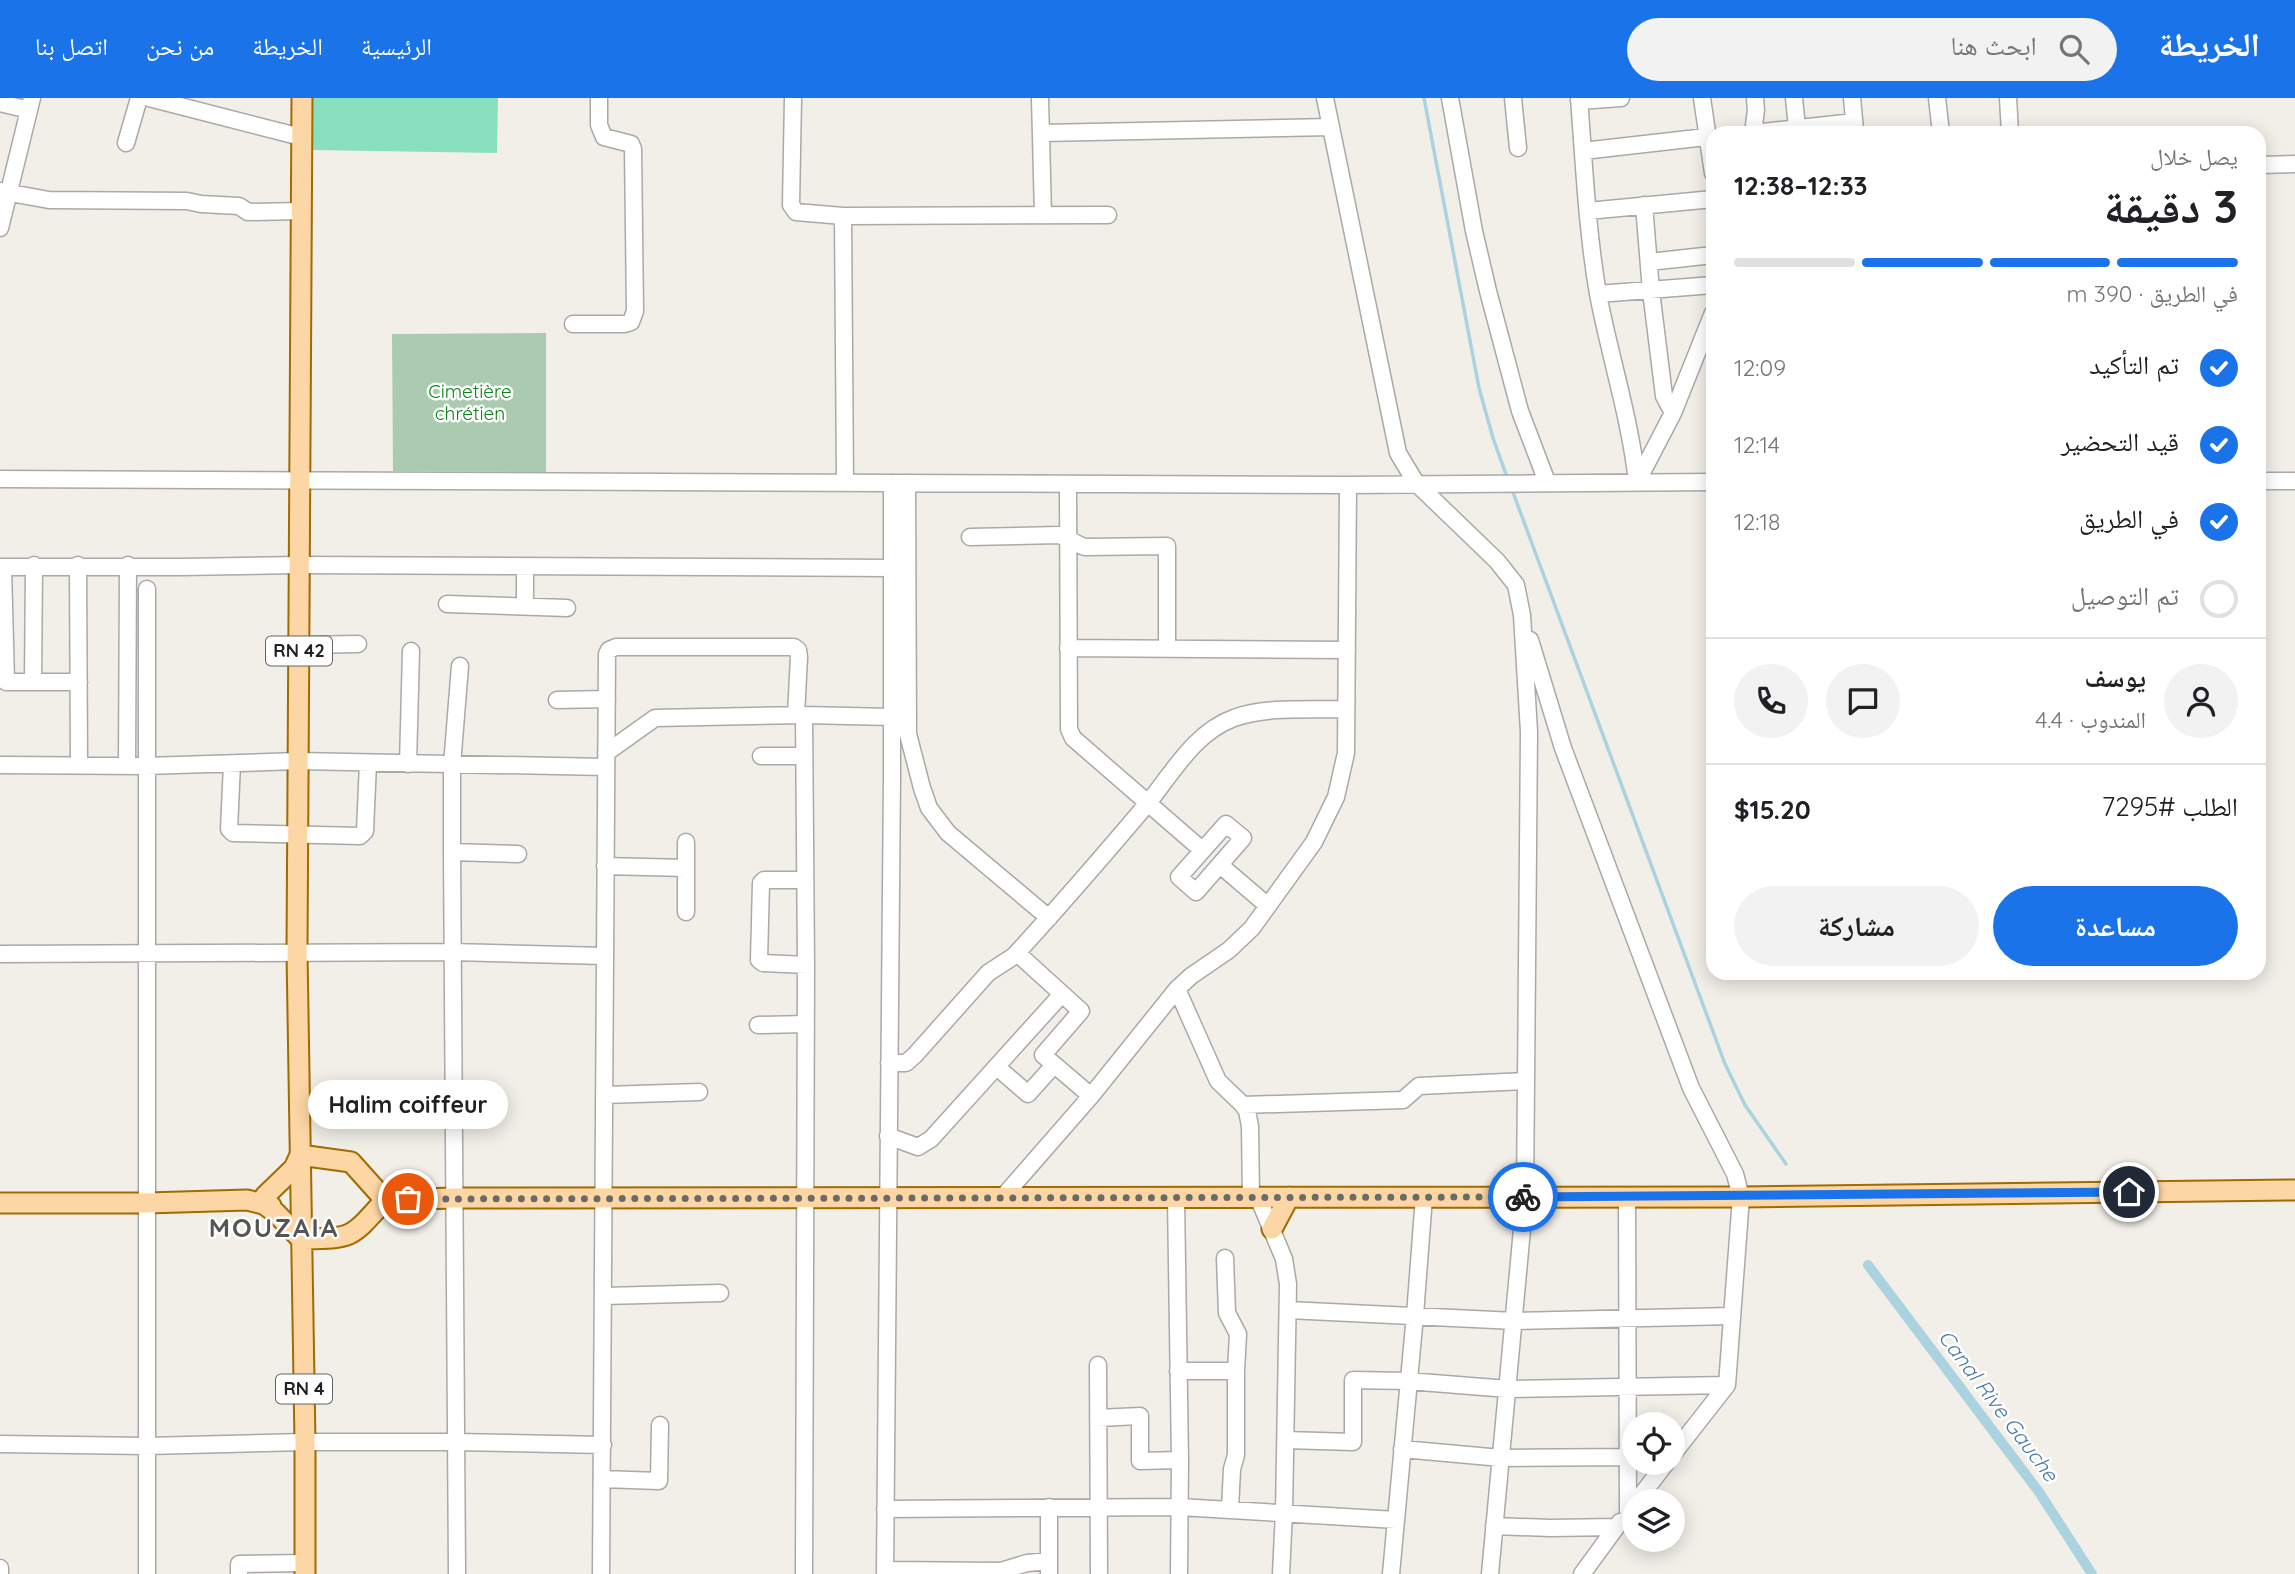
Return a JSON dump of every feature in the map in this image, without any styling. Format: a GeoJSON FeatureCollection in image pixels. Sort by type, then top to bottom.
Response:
{"type":"FeatureCollection","features":[{"type":"Feature","properties":{"kind":"main road","name":"RN 42"},"geometry":{"type":"LineString","coordinates":[[281,1199],[300,1156],[298,761],[302,98]]}},
{"type":"Feature","properties":{"kind":"main road"},"geometry":{"type":"LineString","coordinates":[[385,1200],[351,1162],[300,1156],[276,1213],[301,1239],[349,1236],[358,1230],[385,1200],[454,1198],[1741,1197],[2295,1190]]}},
{"type":"Feature","properties":{"kind":"main road"},"geometry":{"type":"LineString","coordinates":[[1272,1229],[1289,1197]]}},
{"type":"Feature","properties":{"kind":"main road"},"geometry":{"type":"LineString","coordinates":[[0,1203],[281,1199]]}},
{"type":"Feature","properties":{"kind":"main road","name":"RN 4"},"geometry":{"type":"LineString","coordinates":[[281,1199],[301,1239],[305,1568]]}},
{"type":"Feature","properties":{"kind":"street"},"geometry":{"type":"LineString","coordinates":[[126,143],[138,98]]}},
{"type":"Feature","properties":{"kind":"street"},"geometry":{"type":"LineString","coordinates":[[149,98],[193,103],[301,136]]}},
{"type":"Feature","properties":{"kind":"street"},"geometry":{"type":"LineString","coordinates":[[573,324],[625,324],[631,322],[635,311],[633,149],[631,144],[604,137],[599,125],[599,98]]}},
{"type":"Feature","properties":{"kind":"street"},"geometry":{"type":"LineString","coordinates":[[793,98],[791,205],[796,212],[843,216],[1108,215]]}},
{"type":"Feature","properties":{"kind":"street"},"geometry":{"type":"LineString","coordinates":[[1040,98],[1043,215]]}},
{"type":"Feature","properties":{"kind":"street"},"geometry":{"type":"LineString","coordinates":[[1325,98],[1398,453],[1416,483],[1497,561],[1516,585],[1522,615],[1563,748],[1597,840],[1691,1088],[1735,1174],[1741,1197],[1727,1385],[1685,1439]]}},
{"type":"Feature","properties":{"kind":"street"},"geometry":{"type":"LineString","coordinates":[[1450,98],[1474,231],[1488,291],[1520,411],[1547,482]]}},
{"type":"Feature","properties":{"kind":"street"},"geometry":{"type":"LineString","coordinates":[[1513,98],[1518,148]]}},
{"type":"Feature","properties":{"kind":"street"},"geometry":{"type":"LineString","coordinates":[[1621,98],[1579,100],[1598,294],[1632,441],[1637,482]]}},
{"type":"Feature","properties":{"kind":"street"},"geometry":{"type":"LineString","coordinates":[[1583,151],[1706,136],[1702,98]]}},
{"type":"Feature","properties":{"kind":"street"},"geometry":{"type":"LineString","coordinates":[[1754,126],[1755,98]]}},
{"type":"Feature","properties":{"kind":"street"},"geometry":{"type":"LineString","coordinates":[[1794,98],[1797,126]]}},
{"type":"Feature","properties":{"kind":"street"},"geometry":{"type":"LineString","coordinates":[[1852,98],[1855,126]]}},
{"type":"Feature","properties":{"kind":"street"},"geometry":{"type":"LineString","coordinates":[[1937,98],[1940,126]]}},
{"type":"Feature","properties":{"kind":"street"},"geometry":{"type":"LineString","coordinates":[[2008,98],[2010,126]]}},
{"type":"Feature","properties":{"kind":"street"},"geometry":{"type":"LineString","coordinates":[[0,103],[30,104],[4,192],[0,228]]}},
{"type":"Feature","properties":{"kind":"street"},"geometry":{"type":"LineString","coordinates":[[1042,133],[1331,127]]}},
{"type":"Feature","properties":{"kind":"street"},"geometry":{"type":"LineString","coordinates":[[2266,165],[2295,164]]}},
{"type":"Feature","properties":{"kind":"street"},"geometry":{"type":"LineString","coordinates":[[4,192],[49,200],[187,201],[239,206],[248,212],[301,211]]}},
{"type":"Feature","properties":{"kind":"street"},"geometry":{"type":"LineString","coordinates":[[1588,211],[1706,200]]}},
{"type":"Feature","properties":{"kind":"street"},"geometry":{"type":"LineString","coordinates":[[1644,205],[1664,396],[1672,413]]}},
{"type":"Feature","properties":{"kind":"street"},"geometry":{"type":"LineString","coordinates":[[843,216],[845,483]]}},
{"type":"Feature","properties":{"kind":"street"},"geometry":{"type":"LineString","coordinates":[[1650,262],[1706,256]]}},
{"type":"Feature","properties":{"kind":"street"},"geometry":{"type":"LineString","coordinates":[[1598,294],[1706,286]]}},
{"type":"Feature","properties":{"kind":"street"},"geometry":{"type":"LineString","coordinates":[[1637,482],[1705,352]]}},
{"type":"Feature","properties":{"kind":"street"},"geometry":{"type":"LineString","coordinates":[[0,479],[1348,485],[1706,482]]}},
{"type":"Feature","properties":{"kind":"street"},"geometry":{"type":"LineString","coordinates":[[2266,481],[2295,481]]}},
{"type":"Feature","properties":{"kind":"street"},"geometry":{"type":"LineString","coordinates":[[899,483],[893,568],[885,1572],[1001,1571],[1027,1563],[1049,1567],[1049,1507]]}},
{"type":"Feature","properties":{"kind":"street"},"geometry":{"type":"LineString","coordinates":[[899,483],[908,734],[922,788],[937,821],[948,833],[1049,918]]}},
{"type":"Feature","properties":{"kind":"street"},"geometry":{"type":"LineString","coordinates":[[1068,484],[1068,721],[1073,738],[1202,850]]}},
{"type":"Feature","properties":{"kind":"street"},"geometry":{"type":"LineString","coordinates":[[1002,1198],[1091,1096],[1177,989],[1246,934],[1314,842],[1336,797],[1346,753],[1348,485]]}},
{"type":"Feature","properties":{"kind":"street"},"geometry":{"type":"LineString","coordinates":[[970,537],[1059,535],[1085,547],[1167,546],[1167,649]]}},
{"type":"Feature","properties":{"kind":"street"},"geometry":{"type":"LineString","coordinates":[[33,682],[34,565]]}},
{"type":"Feature","properties":{"kind":"street"},"geometry":{"type":"LineString","coordinates":[[78,565],[79,764]]}},
{"type":"Feature","properties":{"kind":"street"},"geometry":{"type":"LineString","coordinates":[[127,765],[128,565]]}},
{"type":"Feature","properties":{"kind":"street"},"geometry":{"type":"LineString","coordinates":[[79,682],[6,682],[2,567],[128,565],[182,568],[300,565],[893,568]]}},
{"type":"Feature","properties":{"kind":"street"},"geometry":{"type":"LineString","coordinates":[[525,567],[525,606]]}},
{"type":"Feature","properties":{"kind":"street"},"geometry":{"type":"LineString","coordinates":[[147,589],[147,1574]]}},
{"type":"Feature","properties":{"kind":"street"},"geometry":{"type":"LineString","coordinates":[[447,604],[567,608]]}},
{"type":"Feature","properties":{"kind":"street"},"geometry":{"type":"LineString","coordinates":[[1490,1574],[1525,1197],[1529,732],[1522,615]]}},
{"type":"Feature","properties":{"kind":"street"},"geometry":{"type":"LineString","coordinates":[[299,645],[358,644]]}},
{"type":"Feature","properties":{"kind":"street"},"geometry":{"type":"LineString","coordinates":[[601,1574],[607,654],[616,647],[798,650],[804,756],[806,965],[804,1574]]}},
{"type":"Feature","properties":{"kind":"street"},"geometry":{"type":"LineString","coordinates":[[1069,648],[1347,650]]}},
{"type":"Feature","properties":{"kind":"street"},"geometry":{"type":"LineString","coordinates":[[408,764],[411,651]]}},
{"type":"Feature","properties":{"kind":"street"},"geometry":{"type":"LineString","coordinates":[[457,1574],[452,765],[460,666]]}},
{"type":"Feature","properties":{"kind":"street"},"geometry":{"type":"LineString","coordinates":[[557,700],[607,699]]}},
{"type":"Feature","properties":{"kind":"street"},"geometry":{"type":"LineString","coordinates":[[889,1063],[906,1063],[988,973],[1017,953],[1148,803],[1197,741],[1234,718],[1257,712],[1346,709]]}},
{"type":"Feature","properties":{"kind":"street"},"geometry":{"type":"LineString","coordinates":[[0,765],[146,766],[298,761],[452,765],[606,760],[655,718],[800,715],[892,717]]}},
{"type":"Feature","properties":{"kind":"street"},"geometry":{"type":"LineString","coordinates":[[761,756],[804,756]]}},
{"type":"Feature","properties":{"kind":"street"},"geometry":{"type":"LineString","coordinates":[[232,764],[229,829],[233,834],[360,836],[365,831],[369,763]]}},
{"type":"Feature","properties":{"kind":"street"},"geometry":{"type":"LineString","coordinates":[[1226,824],[1243,838],[1220,864],[1196,892],[1179,877],[1226,824]]}},
{"type":"Feature","properties":{"kind":"street"},"geometry":{"type":"LineString","coordinates":[[686,842],[687,912]]}},
{"type":"Feature","properties":{"kind":"street"},"geometry":{"type":"LineString","coordinates":[[452,852],[517,854]]}},
{"type":"Feature","properties":{"kind":"street"},"geometry":{"type":"LineString","coordinates":[[1220,864],[1268,906]]}},
{"type":"Feature","properties":{"kind":"street"},"geometry":{"type":"LineString","coordinates":[[605,866],[686,868]]}},
{"type":"Feature","properties":{"kind":"street"},"geometry":{"type":"LineString","coordinates":[[805,880],[764,880],[761,883],[760,960],[763,963],[806,965]]}},
{"type":"Feature","properties":{"kind":"street"},"geometry":{"type":"LineString","coordinates":[[0,954],[298,952],[604,956]]}},
{"type":"Feature","properties":{"kind":"street"},"geometry":{"type":"LineString","coordinates":[[1017,953],[1081,1011],[1043,1055],[1091,1096]]}},
{"type":"Feature","properties":{"kind":"street"},"geometry":{"type":"LineString","coordinates":[[1177,989],[1218,1081],[1243,1105],[1249,1118],[1255,1197],[1272,1229],[1286,1268],[1286,1440],[1281,1574]]}},
{"type":"Feature","properties":{"kind":"street"},"geometry":{"type":"LineString","coordinates":[[888,1136],[918,1147],[925,1145],[1062,993]]}},
{"type":"Feature","properties":{"kind":"street"},"geometry":{"type":"LineString","coordinates":[[758,1025],[806,1024]]}},
{"type":"Feature","properties":{"kind":"street"},"geometry":{"type":"LineString","coordinates":[[997,1067],[1028,1094],[1054,1065]]}},
{"type":"Feature","properties":{"kind":"street"},"geometry":{"type":"LineString","coordinates":[[1243,1105],[1404,1100],[1413,1089],[1426,1084],[1526,1081]]}},
{"type":"Feature","properties":{"kind":"street"},"geometry":{"type":"LineString","coordinates":[[604,1095],[699,1092]]}},
{"type":"Feature","properties":{"kind":"street"},"geometry":{"type":"LineString","coordinates":[[1391,1574],[1424,1197]]}},
{"type":"Feature","properties":{"kind":"street"},"geometry":{"type":"LineString","coordinates":[[1627,1197],[1630,1412]]}},
{"type":"Feature","properties":{"kind":"street"},"geometry":{"type":"LineString","coordinates":[[1176,1198],[1179,1574]]}},
{"type":"Feature","properties":{"kind":"street"},"geometry":{"type":"LineString","coordinates":[[1226,1258],[1227,1313],[1238,1334],[1236,1455],[1232,1469],[1230,1509]]}},
{"type":"Feature","properties":{"kind":"street"},"geometry":{"type":"LineString","coordinates":[[604,1296],[720,1293]]}},
{"type":"Feature","properties":{"kind":"street"},"geometry":{"type":"LineString","coordinates":[[1288,1310],[1515,1321],[1732,1316]]}},
{"type":"Feature","properties":{"kind":"street"},"geometry":{"type":"LineString","coordinates":[[1098,1365],[1099,1574]]}},
{"type":"Feature","properties":{"kind":"street"},"geometry":{"type":"LineString","coordinates":[[1178,1371],[1236,1371]]}},
{"type":"Feature","properties":{"kind":"street"},"geometry":{"type":"LineString","coordinates":[[1286,1440],[1353,1441],[1353,1380],[1408,1381],[1508,1389],[1727,1385]]}},
{"type":"Feature","properties":{"kind":"street"},"geometry":{"type":"LineString","coordinates":[[1098,1418],[1140,1416],[1140,1461],[1180,1460]]}},
{"type":"Feature","properties":{"kind":"street"},"geometry":{"type":"LineString","coordinates":[[602,1479],[659,1481],[660,1425]]}},
{"type":"Feature","properties":{"kind":"street"},"geometry":{"type":"LineString","coordinates":[[0,1444],[147,1446],[455,1442],[603,1445]]}},
{"type":"Feature","properties":{"kind":"street"},"geometry":{"type":"LineString","coordinates":[[1402,1449],[1501,1458],[1622,1457]]}},
{"type":"Feature","properties":{"kind":"street"},"geometry":{"type":"LineString","coordinates":[[1646,1489],[1657,1475]]}},
{"type":"Feature","properties":{"kind":"street"},"geometry":{"type":"LineString","coordinates":[[885,1509],[1180,1507],[1395,1520]]}},
{"type":"Feature","properties":{"kind":"street"},"geometry":{"type":"LineString","coordinates":[[1582,1574],[1622,1519]]}},
{"type":"Feature","properties":{"kind":"street"},"geometry":{"type":"LineString","coordinates":[[1494,1526],[1616,1527]]}},
{"type":"Feature","properties":{"kind":"street"},"geometry":{"type":"LineString","coordinates":[[239,1574],[239,1564],[305,1568]]}},
{"type":"Feature","properties":{"kind":"street"},"geometry":{"type":"LineString","coordinates":[[0,1569],[0,1574]]}},
{"type":"Feature","properties":{"kind":"green space"},"geometry":{"type":"Polygon","coordinates":[[[313,98],[498,98],[497,153],[313,150],[313,98]]]}},
{"type":"Feature","properties":{"kind":"green space","name":"Cimetière chrétien"},"geometry":{"type":"Polygon","coordinates":[[[546,333],[546,472],[393,471],[392,334],[546,333]]]}},
{"type":"Feature","properties":{"kind":"waterway"},"geometry":{"type":"LineString","coordinates":[[1424,98],[1479,388],[1508,480]]}},
{"type":"Feature","properties":{"kind":"waterway"},"geometry":{"type":"LineString","coordinates":[[1511,487],[1725,1064],[1745,1105],[1786,1164]]}},
{"type":"Feature","properties":{"kind":"waterway","name":"Canal Rive Gauche"},"geometry":{"type":"LineString","coordinates":[[1868,1265],[2039,1492],[2092,1574]]}},
{"type":"Feature","properties":{"kind":"way so far"},"geometry":{"type":"LineString","coordinates":[[408,1199],[1523,1197]]}},
{"type":"Feature","properties":{"kind":"place","name":"Halim coiffeur"},"geometry":{"type":"Point","coordinates":[408,1199]}},
{"type":"Feature","properties":{"kind":"district","name":"MOUZAIA"},"geometry":{"type":"Point","coordinates":[274,1228]}},
{"type":"Feature","properties":{"kind":"route"},"geometry":{"type":"LineString","coordinates":[[1523,1197],[2129,1192]]}}]}
